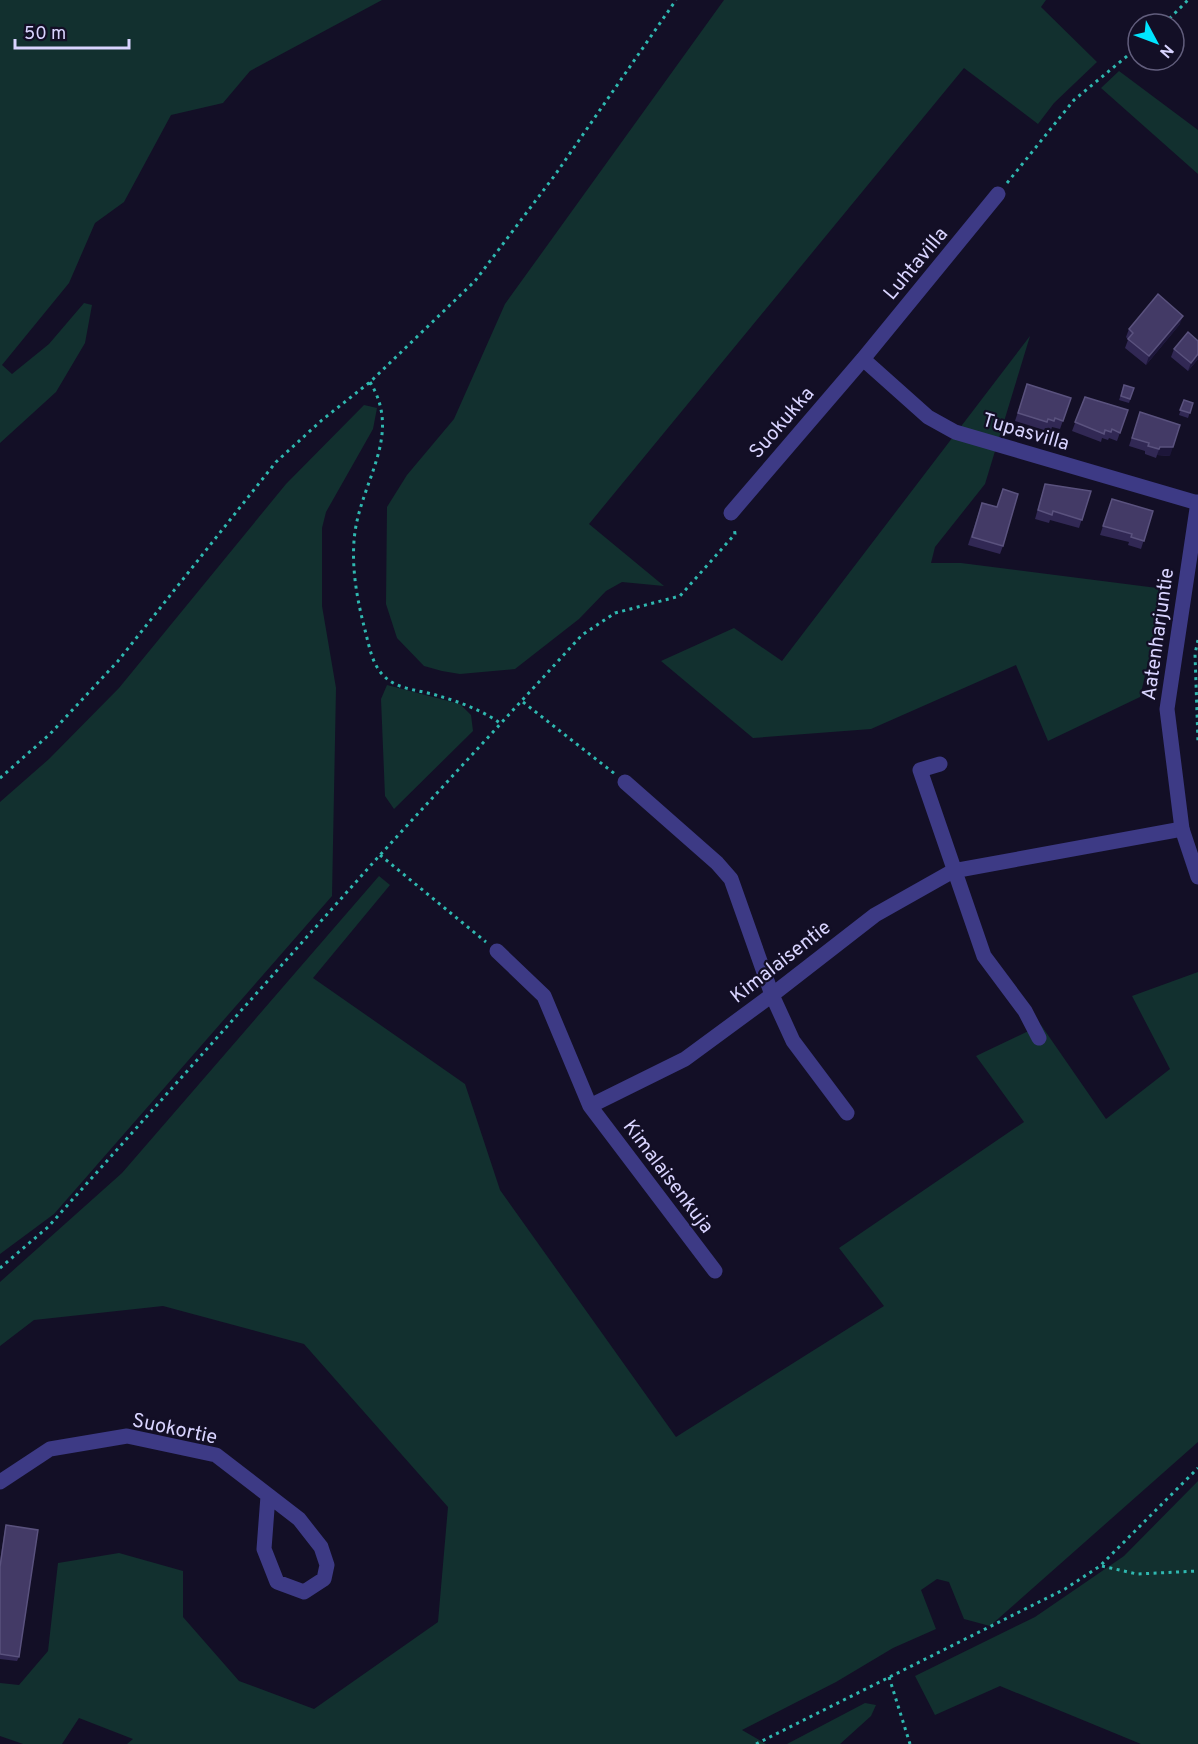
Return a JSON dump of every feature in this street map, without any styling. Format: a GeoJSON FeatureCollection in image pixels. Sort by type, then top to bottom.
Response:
{"type":"FeatureCollection","features":[{"type":"Feature","properties":{"kind":"street","name":"Luhtavilla"},"geometry":{"type":"LineString","coordinates":[[863,359],[998,194]]}},
{"type":"Feature","properties":{"kind":"street","name":"Tupasvilla"},"geometry":{"type":"LineString","coordinates":[[863,359],[928,417],[955,432],[1198,502]]}},
{"type":"Feature","properties":{"kind":"street","name":"Suokukka"},"geometry":{"type":"LineString","coordinates":[[731,513],[863,359]]}},
{"type":"Feature","properties":{"kind":"street","name":"Aatenharjuntie"},"geometry":{"type":"LineString","coordinates":[[1198,502],[1167,709],[1182,829],[1198,877]]}},
{"type":"Feature","properties":{"kind":"street"},"geometry":{"type":"LineString","coordinates":[[940,764],[920,770],[953,871],[984,956],[1025,1011],[1039,1038]]}},
{"type":"Feature","properties":{"kind":"street"},"geometry":{"type":"LineString","coordinates":[[625,782],[717,863],[731,879],[772,995],[793,1041],[847,1113]]}},
{"type":"Feature","properties":{"kind":"street","name":"Kimalaisentie"},"geometry":{"type":"LineString","coordinates":[[590,1106],[685,1059],[772,995],[874,915],[953,871],[1182,829]]}},
{"type":"Feature","properties":{"kind":"street"},"geometry":{"type":"LineString","coordinates":[[497,951],[544,996],[590,1106]]}},
{"type":"Feature","properties":{"kind":"street","name":"Kimalaisenkuja"},"geometry":{"type":"LineString","coordinates":[[590,1106],[715,1271]]}},
{"type":"Feature","properties":{"kind":"street","name":"Suokortie"},"geometry":{"type":"LineString","coordinates":[[0,1482],[50,1449],[128,1436],[216,1455],[299,1519],[321,1547],[327,1565],[324,1579],[304,1592],[277,1582],[264,1549],[268,1496]]}},
{"type":"Feature","properties":{"kind":"path"},"geometry":{"type":"LineString","coordinates":[[0,778],[50,734],[118,661],[276,462],[322,420],[370,382],[475,281],[555,176],[676,0]]}},
{"type":"Feature","properties":{"kind":"path"},"geometry":{"type":"LineString","coordinates":[[1176,12],[1188,0]]}},
{"type":"Feature","properties":{"kind":"path"},"geometry":{"type":"LineString","coordinates":[[998,194],[1074,100],[1126,57]]}},
{"type":"Feature","properties":{"kind":"path"},"geometry":{"type":"LineString","coordinates":[[370,382],[382,406],[384,432],[357,523],[354,548],[359,608],[376,666],[386,679],[394,683],[448,699],[486,714],[501,724]]}},
{"type":"Feature","properties":{"kind":"path"},"geometry":{"type":"LineString","coordinates":[[0,1268],[48,1227],[380,855],[582,635],[615,613],[680,596],[735,534],[731,513]]}},
{"type":"Feature","properties":{"kind":"path"},"geometry":{"type":"LineString","coordinates":[[1198,640],[1195,654],[1198,742]]}},
{"type":"Feature","properties":{"kind":"path"},"geometry":{"type":"LineString","coordinates":[[522,701],[625,782]]}},
{"type":"Feature","properties":{"kind":"path"},"geometry":{"type":"LineString","coordinates":[[380,855],[497,951]]}},
{"type":"Feature","properties":{"kind":"path"},"geometry":{"type":"LineString","coordinates":[[756,1744],[1065,1589],[1101,1566],[1198,1468]]}},
{"type":"Feature","properties":{"kind":"path"},"geometry":{"type":"LineString","coordinates":[[1101,1566],[1137,1574],[1198,1571]]}},
{"type":"Feature","properties":{"kind":"path"},"geometry":{"type":"LineString","coordinates":[[889,1677],[910,1744]]}},
{"type":"Feature","properties":{"kind":"green space"},"geometry":{"type":"Polygon","coordinates":[[[0,0],[382,0],[250,71],[223,103],[171,115],[124,202],[95,223],[69,283],[2,365],[12,374],[49,344],[84,303],[92,305],[85,343],[56,392],[0,443],[0,0]]]}},
{"type":"Feature","properties":{"kind":"green space"},"geometry":{"type":"Polygon","coordinates":[[[724,0],[1046,0],[1041,7],[1097,62],[1054,103],[1038,124],[964,68],[589,524],[664,586],[622,582],[606,591],[579,619],[515,669],[460,674],[424,666],[397,638],[386,604],[387,507],[407,475],[454,419],[505,304],[724,0]]]}},
{"type":"Feature","properties":{"kind":"green space"},"geometry":{"type":"Polygon","coordinates":[[[1119,71],[1198,130],[1198,174],[1101,88],[1119,71]]]}},
{"type":"Feature","properties":{"kind":"green space"},"geometry":{"type":"Polygon","coordinates":[[[1030,336],[985,484],[935,547],[931,563],[961,563],[1165,589],[1140,697],[1048,741],[1016,665],[871,729],[753,738],[661,661],[734,628],[782,661],[1030,336]]]}},
{"type":"Feature","properties":{"kind":"green space"},"geometry":{"type":"Polygon","coordinates":[[[364,405],[377,408],[373,429],[326,512],[322,528],[322,606],[336,688],[332,896],[54,1214],[0,1254],[0,802],[49,759],[119,688],[286,484],[364,405]]]}},
{"type":"Feature","properties":{"kind":"green space"},"geometry":{"type":"Polygon","coordinates":[[[387,685],[460,704],[471,715],[473,731],[394,809],[385,796],[381,699],[387,685]]]}},
{"type":"Feature","properties":{"kind":"green space"},"geometry":{"type":"Polygon","coordinates":[[[379,876],[390,885],[313,978],[465,1084],[500,1190],[676,1437],[884,1306],[839,1248],[1024,1122],[976,1056],[1041,1025],[1106,1119],[1170,1069],[1132,996],[1198,972],[1198,1442],[990,1626],[964,1619],[949,1582],[937,1579],[921,1590],[936,1629],[893,1648],[836,1682],[742,1730],[766,1744],[127,1744],[133,1739],[79,1718],[62,1744],[23,1744],[0,1736],[0,1683],[19,1685],[48,1651],[58,1563],[119,1553],[183,1571],[183,1617],[239,1681],[314,1709],[438,1622],[448,1507],[304,1344],[163,1306],[34,1320],[0,1346],[0,1282],[122,1173],[379,876]]]}},
{"type":"Feature","properties":{"kind":"green space"},"geometry":{"type":"Polygon","coordinates":[[[1198,1481],[1198,1744],[1141,1744],[1000,1686],[935,1715],[915,1676],[1035,1617],[1124,1556],[1198,1481]]]}},
{"type":"Feature","properties":{"kind":"green space"},"geometry":{"type":"Polygon","coordinates":[[[865,1703],[876,1705],[871,1716],[840,1744],[787,1744],[865,1703]]]}},
{"type":"Feature","properties":{"kind":"building"},"geometry":{"type":"Polygon","coordinates":[[[1158,294],[1183,316],[1149,356],[1128,339],[1133,333],[1129,329],[1158,294]]]}},
{"type":"Feature","properties":{"kind":"building"},"geometry":{"type":"Polygon","coordinates":[[[1188,332],[1198,341],[1198,354],[1191,363],[1174,349],[1188,332]]]}},
{"type":"Feature","properties":{"kind":"building"},"geometry":{"type":"Polygon","coordinates":[[[1027,384],[1071,398],[1063,421],[1055,418],[1054,421],[1048,419],[1047,422],[1018,413],[1027,384]]]}},
{"type":"Feature","properties":{"kind":"building"},"geometry":{"type":"Polygon","coordinates":[[[1124,385],[1134,388],[1130,399],[1121,396],[1124,385]]]}},
{"type":"Feature","properties":{"kind":"building"},"geometry":{"type":"Polygon","coordinates":[[[1085,397],[1128,410],[1120,433],[1112,429],[1111,432],[1105,430],[1104,434],[1075,422],[1085,397]]]}},
{"type":"Feature","properties":{"kind":"building"},"geometry":{"type":"Polygon","coordinates":[[[1184,400],[1193,403],[1190,413],[1180,410],[1184,400]]]}},
{"type":"Feature","properties":{"kind":"building"},"geometry":{"type":"Polygon","coordinates":[[[1140,412],[1180,425],[1173,447],[1160,447],[1159,449],[1132,438],[1140,412]]]}},
{"type":"Feature","properties":{"kind":"building"},"geometry":{"type":"Polygon","coordinates":[[[1045,484],[1091,491],[1082,520],[1053,511],[1052,515],[1038,510],[1045,484]]]}},
{"type":"Feature","properties":{"kind":"building"},"geometry":{"type":"Polygon","coordinates":[[[1003,489],[1018,494],[1003,546],[972,537],[982,503],[997,507],[1003,489]]]}},
{"type":"Feature","properties":{"kind":"building"},"geometry":{"type":"Polygon","coordinates":[[[1112,499],[1153,511],[1144,541],[1131,537],[1132,534],[1103,526],[1112,499]]]}},
{"type":"Feature","properties":{"kind":"building"},"geometry":{"type":"Polygon","coordinates":[[[6,1525],[38,1530],[19,1657],[0,1654],[0,1567],[6,1525]]]}}]}
